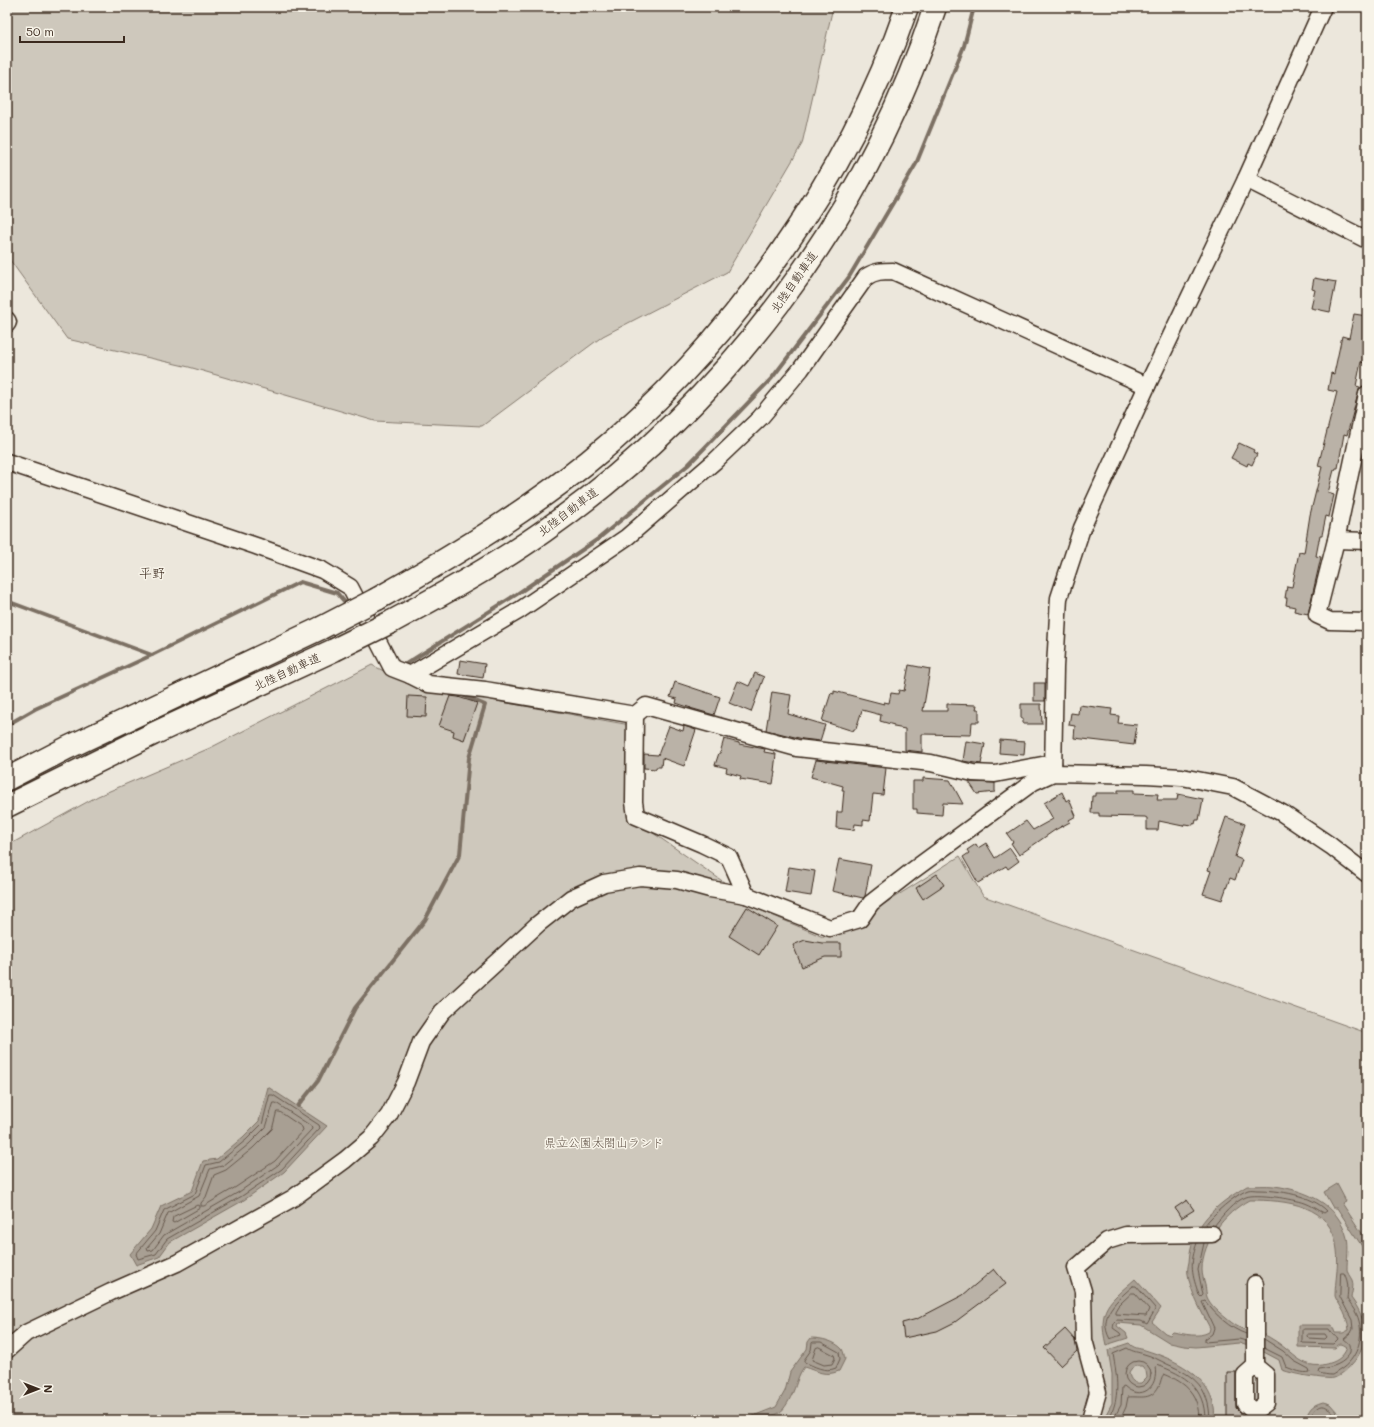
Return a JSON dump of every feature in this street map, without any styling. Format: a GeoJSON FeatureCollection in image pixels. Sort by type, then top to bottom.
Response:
{"type":"FeatureCollection","features":[{"type":"Feature","properties":{"kind":"highway","name":"北陸自動車道"},"geometry":{"type":"LineString","coordinates":[[7,779],[67,748],[321,628],[431,569],[478,540],[537,500],[589,460],[639,416],[688,366],[736,312],[777,256],[814,200],[847,142],[876,84],[906,7]]}},
{"type":"Feature","properties":{"kind":"highway","name":"北陸自動車道"},"geometry":{"type":"LineString","coordinates":[[7,806],[153,734],[391,622],[488,567],[544,531],[603,487],[659,438],[716,379],[761,328],[802,272],[841,214],[873,157],[901,99],[927,33],[935,7]]}},
{"type":"Feature","properties":{"kind":"street"},"geometry":{"type":"LineString","coordinates":[[1053,768],[1055,667],[1059,598],[1082,528],[1147,386],[1246,179],[1323,7]]}},
{"type":"Feature","properties":{"kind":"street"},"geometry":{"type":"LineString","coordinates":[[1246,179],[1367,240]]}},
{"type":"Feature","properties":{"kind":"street"},"geometry":{"type":"LineString","coordinates":[[410,675],[520,610],[627,537],[715,461],[760,418],[801,369],[866,277],[872,273],[893,271],[1147,386]]}},
{"type":"Feature","properties":{"kind":"street"},"geometry":{"type":"LineString","coordinates":[[7,320],[7,324]]}},
{"type":"Feature","properties":{"kind":"street"},"geometry":{"type":"LineString","coordinates":[[1367,394],[1360,456],[1336,540],[1317,615],[1330,621],[1367,622]]}},
{"type":"Feature","properties":{"kind":"street"},"geometry":{"type":"LineString","coordinates":[[7,462],[248,543],[322,570],[350,587],[392,668],[428,684],[486,690],[635,716]]}},
{"type":"Feature","properties":{"kind":"street"},"geometry":{"type":"LineString","coordinates":[[1336,540],[1367,540]]}},
{"type":"Feature","properties":{"kind":"street"},"geometry":{"type":"LineString","coordinates":[[746,895],[728,857],[702,844],[636,816],[634,802],[635,716],[646,706],[797,748],[931,763],[972,773],[995,774],[1053,768],[1182,777],[1233,787],[1288,817],[1332,846],[1367,874]]}},
{"type":"Feature","properties":{"kind":"street"},"geometry":{"type":"LineString","coordinates":[[7,1350],[26,1333],[111,1292],[177,1263],[293,1198],[345,1160],[370,1138],[390,1115],[406,1082],[421,1042],[442,1012],[538,924],[571,898],[604,882],[640,877],[677,880],[710,889],[746,895],[830,928],[860,919],[871,903],[912,871],[1053,768]]}},
{"type":"Feature","properties":{"kind":"street"},"geometry":{"type":"LineString","coordinates":[[1090,1420],[1098,1392],[1084,1340],[1083,1291],[1076,1268],[1107,1240],[1126,1235],[1212,1234]]}},
{"type":"Feature","properties":{"kind":"street"},"geometry":{"type":"LineString","coordinates":[[1255,1284],[1255,1366],[1245,1375],[1245,1404],[1254,1416],[1266,1403],[1266,1375],[1255,1366]]}},
{"type":"Feature","properties":{"kind":"green space"},"geometry":{"type":"Polygon","coordinates":[[[7,7],[833,7],[802,144],[727,272],[603,336],[482,426],[375,421],[189,367],[67,339],[7,256],[7,7]]]}},
{"type":"Feature","properties":{"kind":"green space","name":"県立公園太閤山ランド"},"geometry":{"type":"Polygon","coordinates":[[[372,665],[413,686],[630,725],[630,817],[731,887],[739,901],[823,937],[860,919],[960,856],[983,896],[1367,1033],[1367,1420],[7,1420],[7,846],[98,796],[210,748],[372,665]]]}},
{"type":"Feature","properties":{"kind":"water"},"geometry":{"type":"Polygon","coordinates":[[[268,1087],[327,1126],[284,1172],[244,1200],[170,1242],[159,1257],[136,1265],[130,1254],[151,1229],[161,1206],[192,1191],[203,1161],[217,1159],[259,1121],[268,1087]]]}},
{"type":"Feature","properties":{"kind":"water"},"geometry":{"type":"Polygon","coordinates":[[[1337,1184],[1346,1201],[1342,1203],[1367,1241],[1367,1254],[1337,1208],[1333,1208],[1324,1192],[1337,1184]]]}},
{"type":"Feature","properties":{"kind":"water"},"geometry":{"type":"Polygon","coordinates":[[[1247,1186],[1274,1186],[1298,1191],[1320,1201],[1329,1208],[1337,1216],[1343,1226],[1348,1242],[1347,1270],[1353,1284],[1351,1298],[1361,1314],[1364,1340],[1362,1349],[1357,1357],[1348,1369],[1339,1376],[1333,1378],[1322,1378],[1282,1370],[1279,1360],[1260,1350],[1239,1343],[1196,1347],[1170,1343],[1141,1325],[1118,1323],[1117,1326],[1126,1333],[1128,1338],[1106,1345],[1103,1322],[1107,1307],[1118,1294],[1135,1279],[1161,1308],[1152,1322],[1165,1333],[1170,1335],[1173,1332],[1200,1335],[1209,1332],[1210,1328],[1197,1302],[1189,1281],[1188,1270],[1191,1249],[1200,1226],[1207,1217],[1236,1193],[1247,1186]],[[1249,1200],[1232,1212],[1216,1229],[1206,1249],[1203,1259],[1202,1270],[1207,1297],[1215,1309],[1234,1324],[1243,1329],[1269,1337],[1300,1360],[1314,1365],[1323,1365],[1333,1362],[1342,1356],[1347,1347],[1341,1344],[1335,1348],[1298,1347],[1298,1325],[1332,1325],[1335,1333],[1343,1333],[1349,1330],[1345,1315],[1335,1296],[1337,1250],[1334,1235],[1327,1223],[1317,1214],[1305,1208],[1278,1201],[1249,1200]]]}},
{"type":"Feature","properties":{"kind":"water"},"geometry":{"type":"Polygon","coordinates":[[[811,1338],[828,1340],[842,1349],[845,1359],[839,1371],[834,1373],[825,1373],[817,1372],[804,1367],[790,1398],[779,1413],[756,1419],[743,1420],[776,1407],[785,1391],[790,1372],[807,1349],[808,1342],[811,1338]]]}},
{"type":"Feature","properties":{"kind":"water"},"geometry":{"type":"Polygon","coordinates":[[[1129,1343],[1135,1347],[1167,1358],[1188,1370],[1198,1377],[1211,1396],[1214,1409],[1214,1420],[1103,1420],[1112,1403],[1112,1374],[1108,1350],[1129,1343]],[[1134,1366],[1129,1373],[1131,1380],[1134,1382],[1141,1383],[1147,1377],[1146,1371],[1142,1366],[1134,1366]]]}},
{"type":"Feature","properties":{"kind":"water"},"geometry":{"type":"Polygon","coordinates":[[[1323,1402],[1330,1404],[1344,1420],[1304,1420],[1313,1407],[1318,1403],[1323,1402]]]}},
{"type":"Feature","properties":{"kind":"building"},"geometry":{"type":"Polygon","coordinates":[[[1314,278],[1336,282],[1330,312],[1311,308],[1315,290],[1312,289],[1314,278]]]}},
{"type":"Feature","properties":{"kind":"building"},"geometry":{"type":"Polygon","coordinates":[[[1354,314],[1367,316],[1367,333],[1364,347],[1366,352],[1364,363],[1361,362],[1356,386],[1360,387],[1347,435],[1344,434],[1338,468],[1334,470],[1328,493],[1334,495],[1329,517],[1326,516],[1322,535],[1320,535],[1316,556],[1321,557],[1308,614],[1294,611],[1295,607],[1286,605],[1287,598],[1285,598],[1287,586],[1292,587],[1299,552],[1304,553],[1310,515],[1322,467],[1318,466],[1337,392],[1328,390],[1331,373],[1334,374],[1342,336],[1349,338],[1354,314]]]}},
{"type":"Feature","properties":{"kind":"building"},"geometry":{"type":"Polygon","coordinates":[[[1239,443],[1254,450],[1253,452],[1257,454],[1252,465],[1248,463],[1247,466],[1231,458],[1239,443]]]}},
{"type":"Feature","properties":{"kind":"building"},"geometry":{"type":"Polygon","coordinates":[[[460,660],[485,664],[483,678],[458,674],[460,660]]]}},
{"type":"Feature","properties":{"kind":"building"},"geometry":{"type":"Polygon","coordinates":[[[909,665],[930,669],[923,711],[947,711],[947,704],[977,705],[976,709],[979,709],[979,722],[972,722],[971,735],[922,734],[922,752],[905,750],[905,729],[894,727],[894,725],[880,721],[881,715],[862,710],[856,729],[853,731],[822,721],[831,693],[834,694],[834,691],[884,704],[884,702],[889,703],[891,693],[898,694],[899,690],[904,691],[909,665]]]}},
{"type":"Feature","properties":{"kind":"building"},"geometry":{"type":"Polygon","coordinates":[[[755,673],[764,677],[751,712],[729,703],[738,681],[749,686],[755,673]]]}},
{"type":"Feature","properties":{"kind":"building"},"geometry":{"type":"Polygon","coordinates":[[[675,682],[720,697],[714,715],[676,703],[677,699],[670,697],[675,682]]]}},
{"type":"Feature","properties":{"kind":"building"},"geometry":{"type":"Polygon","coordinates":[[[1034,683],[1045,683],[1045,701],[1034,701],[1034,683]]]}},
{"type":"Feature","properties":{"kind":"building"},"geometry":{"type":"Polygon","coordinates":[[[772,692],[791,695],[788,714],[825,725],[820,741],[803,739],[766,730],[772,692]]]}},
{"type":"Feature","properties":{"kind":"building"},"geometry":{"type":"Polygon","coordinates":[[[408,696],[427,697],[426,717],[407,716],[408,696]]]}},
{"type":"Feature","properties":{"kind":"building"},"geometry":{"type":"Polygon","coordinates":[[[450,696],[477,703],[464,740],[453,736],[454,731],[439,726],[450,696]]]}},
{"type":"Feature","properties":{"kind":"building"},"geometry":{"type":"Polygon","coordinates":[[[1021,704],[1041,704],[1042,724],[1023,724],[1023,718],[1021,718],[1021,704]]]}},
{"type":"Feature","properties":{"kind":"building"},"geometry":{"type":"Polygon","coordinates":[[[1079,705],[1112,709],[1111,715],[1119,716],[1118,723],[1137,725],[1134,745],[1074,738],[1075,726],[1069,725],[1071,713],[1078,714],[1079,705]]]}},
{"type":"Feature","properties":{"kind":"building"},"geometry":{"type":"Polygon","coordinates":[[[669,726],[683,731],[684,726],[696,730],[684,766],[662,758],[661,767],[656,767],[656,769],[644,768],[644,754],[658,755],[669,726]]]}},
{"type":"Feature","properties":{"kind":"building"},"geometry":{"type":"Polygon","coordinates":[[[724,739],[739,744],[765,749],[764,752],[776,754],[773,784],[740,779],[741,776],[726,772],[727,768],[715,765],[724,739]]]}},
{"type":"Feature","properties":{"kind":"building"},"geometry":{"type":"Polygon","coordinates":[[[1000,740],[1025,742],[1024,755],[999,753],[1000,740]]]}},
{"type":"Feature","properties":{"kind":"building"},"geometry":{"type":"Polygon","coordinates":[[[966,741],[985,744],[981,764],[963,761],[966,741]]]}},
{"type":"Feature","properties":{"kind":"building"},"geometry":{"type":"Polygon","coordinates":[[[816,760],[886,768],[883,795],[873,794],[870,821],[863,820],[863,825],[855,824],[854,830],[836,828],[837,812],[842,812],[843,786],[811,777],[816,760]]]}},
{"type":"Feature","properties":{"kind":"building"},"geometry":{"type":"Polygon","coordinates":[[[923,778],[950,780],[963,804],[943,803],[942,815],[917,813],[917,809],[913,809],[913,781],[923,781],[923,778]]]}},
{"type":"Feature","properties":{"kind":"building"},"geometry":{"type":"Polygon","coordinates":[[[969,782],[995,783],[995,792],[977,794],[969,782]]]}},
{"type":"Feature","properties":{"kind":"building"},"geometry":{"type":"Polygon","coordinates":[[[1118,790],[1134,790],[1134,793],[1158,794],[1157,800],[1177,800],[1178,794],[1203,799],[1199,820],[1196,820],[1195,824],[1193,823],[1193,825],[1184,824],[1183,826],[1159,821],[1158,830],[1147,830],[1147,818],[1145,817],[1099,816],[1099,813],[1091,813],[1092,796],[1096,796],[1096,793],[1118,793],[1118,790]]]}},
{"type":"Feature","properties":{"kind":"building"},"geometry":{"type":"Polygon","coordinates":[[[1062,792],[1066,801],[1069,799],[1076,816],[1069,820],[1070,822],[1055,830],[1019,855],[1011,843],[1013,842],[1007,834],[1026,821],[1033,830],[1053,819],[1044,803],[1062,792]]]}},
{"type":"Feature","properties":{"kind":"building"},"geometry":{"type":"Polygon","coordinates":[[[1226,817],[1245,824],[1235,857],[1242,860],[1235,880],[1230,878],[1222,900],[1203,894],[1211,871],[1208,870],[1226,817]]]}},
{"type":"Feature","properties":{"kind":"building"},"geometry":{"type":"Polygon","coordinates":[[[986,843],[995,858],[1010,848],[1019,861],[1008,869],[1006,866],[978,883],[963,857],[969,853],[967,850],[976,844],[978,848],[986,843]]]}},
{"type":"Feature","properties":{"kind":"building"},"geometry":{"type":"Polygon","coordinates":[[[839,859],[871,865],[865,896],[863,898],[832,891],[839,859]]]}},
{"type":"Feature","properties":{"kind":"building"},"geometry":{"type":"Polygon","coordinates":[[[789,867],[815,871],[811,896],[785,892],[789,867]]]}},
{"type":"Feature","properties":{"kind":"building"},"geometry":{"type":"Polygon","coordinates":[[[937,874],[944,885],[923,899],[916,888],[937,874]]]}},
{"type":"Feature","properties":{"kind":"building"},"geometry":{"type":"Polygon","coordinates":[[[747,907],[777,926],[759,955],[729,936],[747,907]]]}},
{"type":"Feature","properties":{"kind":"building"},"geometry":{"type":"Polygon","coordinates":[[[805,940],[822,943],[841,943],[841,957],[825,957],[802,967],[793,945],[805,940]]]}},
{"type":"Feature","properties":{"kind":"building"},"geometry":{"type":"Polygon","coordinates":[[[1187,1200],[1194,1210],[1181,1218],[1175,1208],[1187,1200]]]}},
{"type":"Feature","properties":{"kind":"building"},"geometry":{"type":"Polygon","coordinates":[[[994,1269],[1006,1284],[955,1322],[937,1331],[904,1338],[902,1323],[917,1319],[963,1295],[994,1269]]]}},
{"type":"Feature","properties":{"kind":"building"},"geometry":{"type":"Polygon","coordinates":[[[1065,1329],[1075,1340],[1077,1351],[1061,1366],[1044,1348],[1065,1329]]]}},
{"type":"Feature","properties":{"kind":"building"},"geometry":{"type":"Polygon","coordinates":[[[1227,1372],[1236,1372],[1236,1408],[1241,1413],[1241,1420],[1227,1420],[1227,1372]]]}},
{"type":"Feature","properties":{"kind":"waterway"},"geometry":{"type":"LineString","coordinates":[[401,667],[517,594],[598,539],[688,465],[772,378],[849,277],[916,164],[964,46],[974,7]]}},
{"type":"Feature","properties":{"kind":"waterway"},"geometry":{"type":"LineString","coordinates":[[7,725],[35,709],[152,655],[300,582],[337,593],[349,607]]}},
{"type":"Feature","properties":{"kind":"waterway"},"geometry":{"type":"LineString","coordinates":[[7,601],[152,655]]}},
{"type":"Feature","properties":{"kind":"waterway"},"geometry":{"type":"LineString","coordinates":[[298,1106],[318,1081],[355,1008],[425,920],[460,854],[469,758],[485,705],[460,694]]}},
{"type":"Feature","properties":{"kind":"district","name":"平野"},"geometry":{"type":"Point","coordinates":[152,573]}}]}
